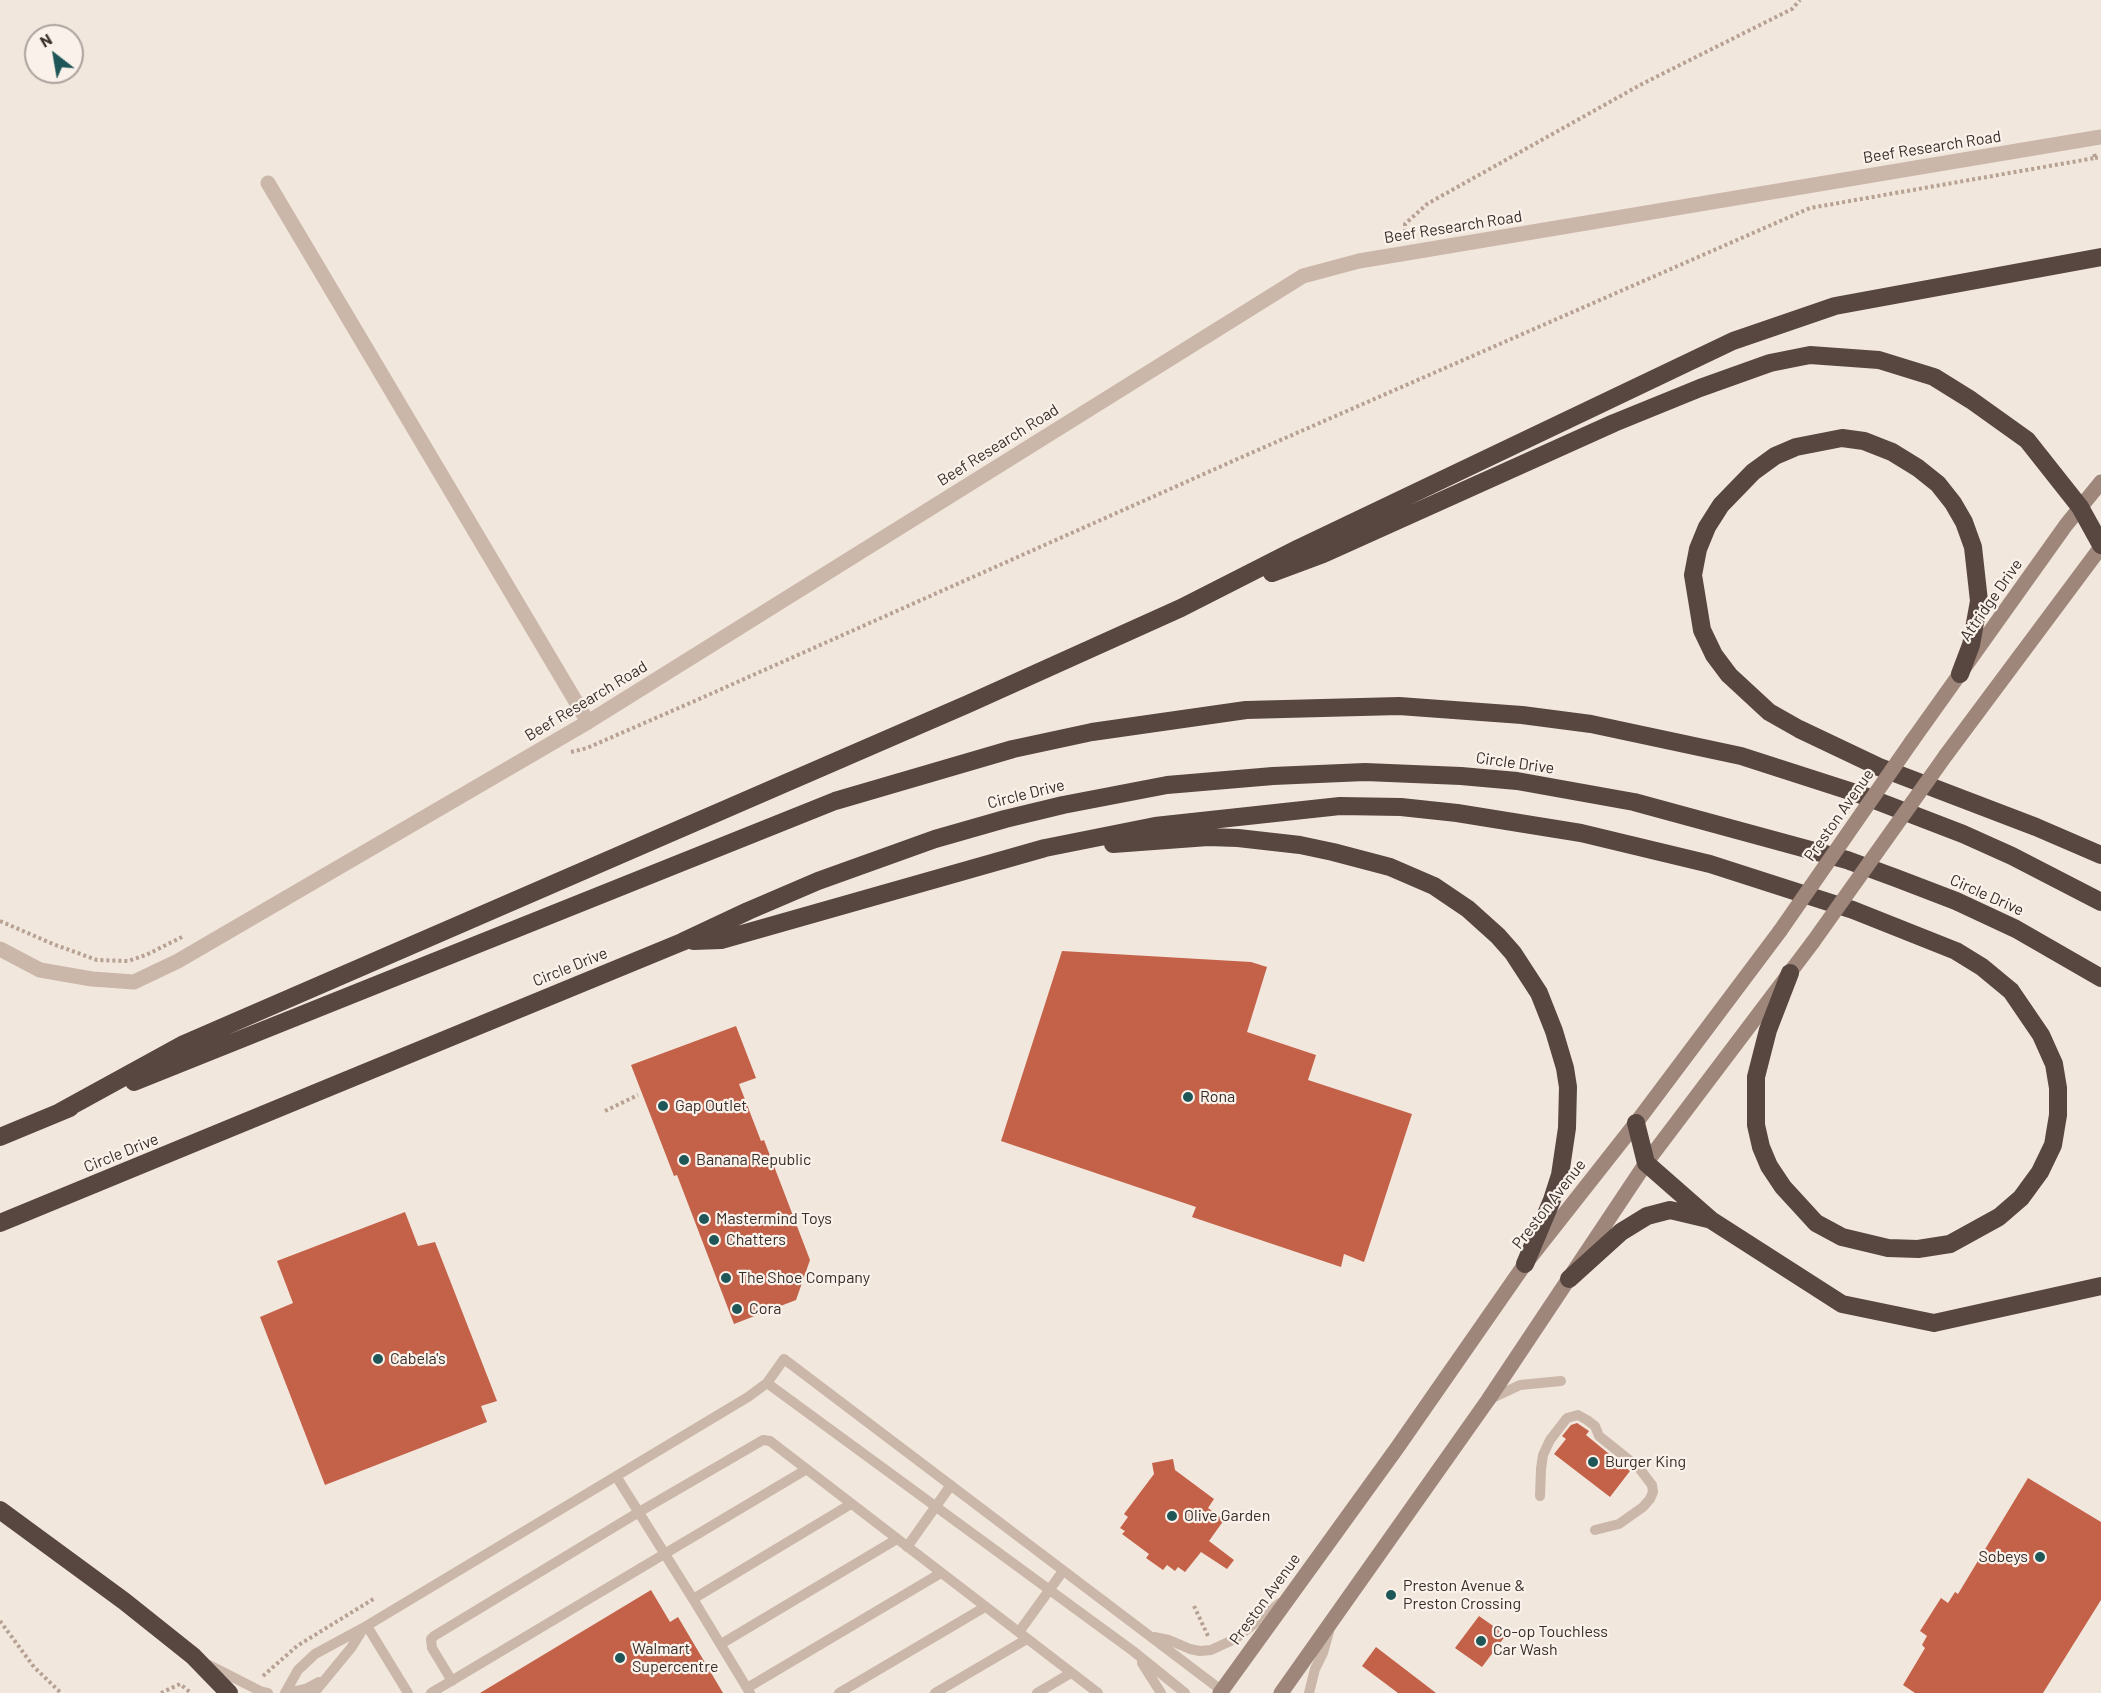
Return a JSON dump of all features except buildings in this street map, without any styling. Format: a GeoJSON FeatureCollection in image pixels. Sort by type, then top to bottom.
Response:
{"type":"FeatureCollection","features":[{"type":"Feature","properties":{"kind":"highway"},"geometry":{"type":"LineString","coordinates":[[60,1112],[184,1044],[968,704],[1181,608],[1353,522],[1733,341],[1835,306],[2101,257]]}},
{"type":"Feature","properties":{"kind":"highway"},"geometry":{"type":"LineString","coordinates":[[1181,608],[1323,554],[1614,423],[1701,388],[1770,363],[1810,355],[1879,360],[1934,377],[2027,440],[2080,507],[2101,546]]}},
{"type":"Feature","properties":{"kind":"highway"},"geometry":{"type":"LineString","coordinates":[[1960,674],[1971,645],[1979,601],[1973,547],[1964,522],[1953,503],[1938,484],[1918,468],[1892,452],[1864,441],[1842,438],[1796,447],[1775,456],[1754,472],[1721,505],[1707,527],[1698,549],[1693,575],[1702,630],[1714,655],[1729,675],[1769,712],[1879,767],[2036,827],[2101,855]]}},
{"type":"Feature","properties":{"kind":"highway"},"geometry":{"type":"LineString","coordinates":[[0,1137],[835,801],[1013,749],[1092,732],[1246,710],[1399,706],[1522,715],[1591,724],[1741,756],[1858,794],[1963,834],[2022,860],[2101,902]]}},
{"type":"Feature","properties":{"kind":"highway","name":"Circle Drive"},"geometry":{"type":"LineString","coordinates":[[0,1223],[682,942],[818,881],[935,839],[1005,819],[1167,785],[1273,776],[1365,772],[1517,781],[1634,802],[1847,860],[1956,901],[2016,929],[2101,978]]}},
{"type":"Feature","properties":{"kind":"highway"},"geometry":{"type":"LineString","coordinates":[[682,942],[721,940],[1045,848],[1155,826],[1340,806],[1401,807],[1457,813],[1581,833],[1710,864],[1824,900],[1956,951],[1982,967],[2011,991],[2041,1035],[2054,1064],[2058,1088],[2058,1115],[2053,1145],[2040,1172],[2022,1198],[2000,1217],[1950,1244],[1918,1249],[1888,1248],[1842,1237],[1816,1222],[1783,1187],[1769,1166],[1761,1147],[1756,1125],[1756,1077],[1768,1030],[1790,973]]}},
{"type":"Feature","properties":{"kind":"highway"},"geometry":{"type":"LineString","coordinates":[[1045,848],[1208,837],[1300,845],[1366,860],[1414,877],[1451,897],[1484,922],[1513,953],[1539,993],[1554,1031],[1568,1087],[1568,1128],[1560,1175],[1525,1264]]}},
{"type":"Feature","properties":{"kind":"highway"},"geometry":{"type":"LineString","coordinates":[[1636,1123],[1646,1163],[1711,1220],[1842,1304],[1934,1323],[2101,1286]]}},
{"type":"Feature","properties":{"kind":"highway"},"geometry":{"type":"LineString","coordinates":[[1569,1279],[1621,1232],[1647,1216],[1670,1210],[1711,1220]]}},
{"type":"Feature","properties":{"kind":"highway"},"geometry":{"type":"LineString","coordinates":[[0,1510],[124,1601],[193,1656],[229,1693]]}},
{"type":"Feature","properties":{"kind":"main road","name":"Attridge Drive"},"geometry":{"type":"LineString","coordinates":[[1912,741],[2080,507],[2101,482]]}},
{"type":"Feature","properties":{"kind":"main road"},"geometry":{"type":"LineString","coordinates":[[1281,1693],[1488,1400],[1646,1163],[1813,942],[1946,755],[2101,546]]}},
{"type":"Feature","properties":{"kind":"main road","name":"Preston Avenue"},"geometry":{"type":"LineString","coordinates":[[1222,1692],[1397,1448],[1525,1264],[1636,1123],[1780,931],[1912,741]]}},
{"type":"Feature","properties":{"kind":"street","name":"Beef Research Road"},"geometry":{"type":"LineString","coordinates":[[0,949],[40,970],[92,979],[134,982],[178,961],[588,722],[1302,276],[1359,261],[1405,253],[2096,138]]}},
{"type":"Feature","properties":{"kind":"street"},"geometry":{"type":"LineString","coordinates":[[268,183],[588,722]]}},
{"type":"Feature","properties":{"kind":"lane"},"geometry":{"type":"LineString","coordinates":[[286,1693],[298,1670],[306,1661],[748,1397],[767,1383],[784,1359],[1152,1636],[1222,1692]]}},
{"type":"Feature","properties":{"kind":"lane"},"geometry":{"type":"LineString","coordinates":[[1488,1400],[1520,1385],[1561,1381]]}},
{"type":"Feature","properties":{"kind":"lane"},"geometry":{"type":"LineString","coordinates":[[767,1383],[1133,1651],[1185,1693]]}},
{"type":"Feature","properties":{"kind":"lane"},"geometry":{"type":"LineString","coordinates":[[1540,1496],[1543,1455],[1550,1440],[1567,1418],[1578,1415],[1587,1419],[1595,1426],[1599,1436],[1639,1468],[1652,1485],[1653,1492],[1642,1507],[1619,1524],[1595,1530]]}},
{"type":"Feature","properties":{"kind":"lane"},"geometry":{"type":"LineString","coordinates":[[452,1681],[432,1648],[431,1639],[639,1512],[763,1440],[770,1441],[1098,1693]]}},
{"type":"Feature","properties":{"kind":"lane"},"geometry":{"type":"LineString","coordinates":[[431,1693],[807,1469]]}},
{"type":"Feature","properties":{"kind":"lane"},"geometry":{"type":"LineString","coordinates":[[616,1476],[748,1691],[940,1573]]}},
{"type":"Feature","properties":{"kind":"lane"},"geometry":{"type":"LineString","coordinates":[[907,1547],[951,1485]]}},
{"type":"Feature","properties":{"kind":"lane"},"geometry":{"type":"LineString","coordinates":[[693,1599],[851,1504]]}},
{"type":"Feature","properties":{"kind":"lane"},"geometry":{"type":"LineString","coordinates":[[721,1644],[897,1539]]}},
{"type":"Feature","properties":{"kind":"lane"},"geometry":{"type":"LineString","coordinates":[[935,1693],[1023,1636],[1063,1571]]}},
{"type":"Feature","properties":{"kind":"lane"},"geometry":{"type":"LineString","coordinates":[[1152,1636],[1190,1649],[1211,1650],[1236,1639],[1290,1596]]}},
{"type":"Feature","properties":{"kind":"lane"},"geometry":{"type":"LineString","coordinates":[[838,1693],[985,1606]]}},
{"type":"Feature","properties":{"kind":"lane"},"geometry":{"type":"LineString","coordinates":[[1309,1693],[1332,1621]]}},
{"type":"Feature","properties":{"kind":"lane"},"geometry":{"type":"LineString","coordinates":[[314,1693],[365,1627]]}},
{"type":"Feature","properties":{"kind":"lane"},"geometry":{"type":"LineString","coordinates":[[365,1627],[408,1693]]}},
{"type":"Feature","properties":{"kind":"lane"},"geometry":{"type":"LineString","coordinates":[[1133,1651],[1146,1667],[1161,1693]]}},
{"type":"Feature","properties":{"kind":"lane"},"geometry":{"type":"LineString","coordinates":[[193,1656],[222,1673],[268,1693]]}},
{"type":"Feature","properties":{"kind":"lane"},"geometry":{"type":"LineString","coordinates":[[1037,1693],[1071,1673]]}},
{"type":"Feature","properties":{"kind":"lane"},"geometry":{"type":"LineString","coordinates":[[286,1693],[308,1688],[322,1681]]}},
{"type":"Feature","properties":{"kind":"path"},"geometry":{"type":"LineString","coordinates":[[1405,253],[1405,224],[1427,204],[1642,84],[1792,9],[1800,0]]}},
{"type":"Feature","properties":{"kind":"path"},"geometry":{"type":"LineString","coordinates":[[2095,158],[2096,138]]}},
{"type":"Feature","properties":{"kind":"path"},"geometry":{"type":"LineString","coordinates":[[619,734],[1810,207],[2101,157]]}},
{"type":"Feature","properties":{"kind":"path"},"geometry":{"type":"LineString","coordinates":[[0,921],[97,960],[128,961],[146,956],[185,936]]}},
{"type":"Feature","properties":{"kind":"path"},"geometry":{"type":"LineString","coordinates":[[605,1111],[638,1095]]}},
{"type":"Feature","properties":{"kind":"path"},"geometry":{"type":"LineString","coordinates":[[1194,1606],[1208,1636]]}},
{"type":"Feature","properties":{"kind":"path"},"geometry":{"type":"LineString","coordinates":[[0,1621],[34,1667],[61,1693]]}},
{"type":"Feature","properties":{"kind":"path"},"geometry":{"type":"LineString","coordinates":[[161,1693],[180,1684],[191,1693]]}},
{"type":"Feature","properties":{"kind":"place","name":"Rona"},"geometry":{"type":"Point","coordinates":[1188,1097]}},
{"type":"Feature","properties":{"kind":"place","name":"Gap Outlet"},"geometry":{"type":"Point","coordinates":[663,1106]}},
{"type":"Feature","properties":{"kind":"place","name":"Banana Republic"},"geometry":{"type":"Point","coordinates":[684,1160]}},
{"type":"Feature","properties":{"kind":"place","name":"Mastermind Toys"},"geometry":{"type":"Point","coordinates":[704,1219]}},
{"type":"Feature","properties":{"kind":"place","name":"Chatters"},"geometry":{"type":"Point","coordinates":[714,1240]}},
{"type":"Feature","properties":{"kind":"place","name":"The Shoe Company"},"geometry":{"type":"Point","coordinates":[726,1278]}},
{"type":"Feature","properties":{"kind":"place","name":"Cora"},"geometry":{"type":"Point","coordinates":[737,1309]}},
{"type":"Feature","properties":{"kind":"place","name":"Cabela's"},"geometry":{"type":"Point","coordinates":[378,1359]}},
{"type":"Feature","properties":{"kind":"place","name":"Burger King"},"geometry":{"type":"Point","coordinates":[1593,1462]}},
{"type":"Feature","properties":{"kind":"place","name":"Olive Garden"},"geometry":{"type":"Point","coordinates":[1172,1516]}},
{"type":"Feature","properties":{"kind":"place","name":"Sobeys"},"geometry":{"type":"Point","coordinates":[2040,1557]}},
{"type":"Feature","properties":{"kind":"place","name":"Preston Avenue & Preston Crossing"},"geometry":{"type":"Point","coordinates":[1391,1595]}},
{"type":"Feature","properties":{"kind":"place","name":"Co-op Touchless Car Wash"},"geometry":{"type":"Point","coordinates":[1481,1641]}},
{"type":"Feature","properties":{"kind":"place","name":"Walmart Supercentre"},"geometry":{"type":"Point","coordinates":[620,1658]}}]}
